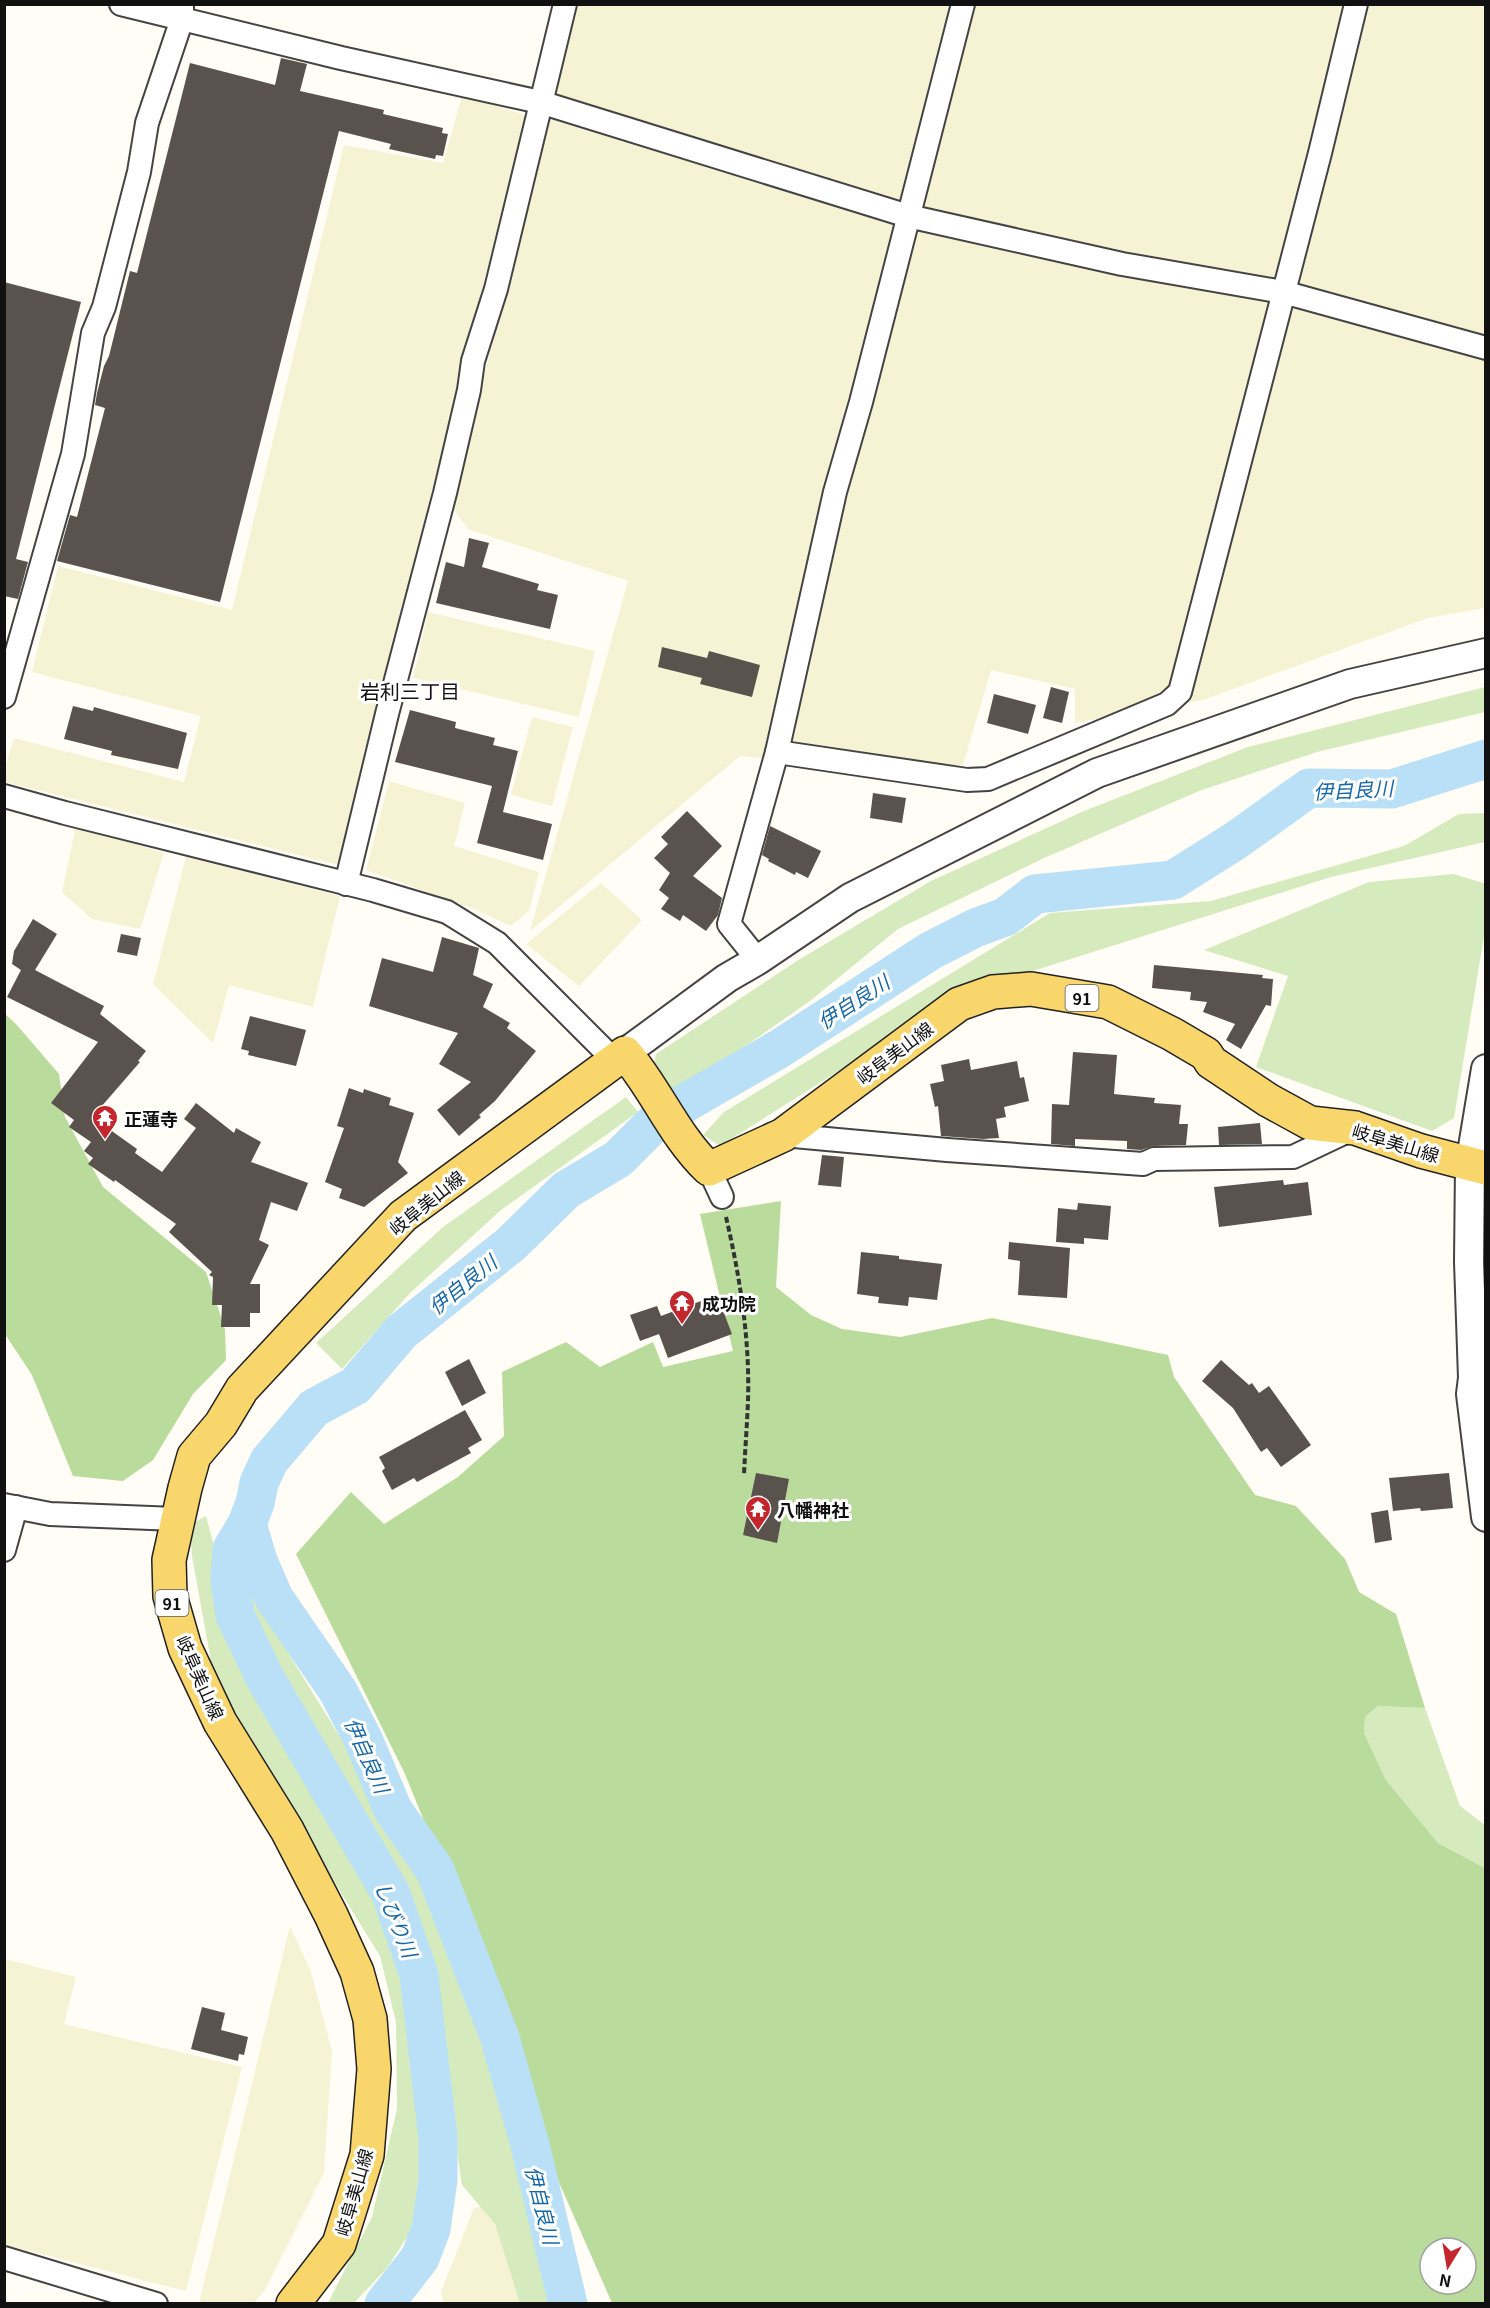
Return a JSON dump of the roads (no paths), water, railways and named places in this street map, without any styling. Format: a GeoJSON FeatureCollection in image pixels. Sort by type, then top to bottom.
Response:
{"type":"FeatureCollection","features":[{"type":"Feature","properties":{"kind":"main road","name":"岐阜美山線"},"geometry":{"type":"LineString","coordinates":[[294,2304],[339,2244],[367,2155],[374,2069],[370,2019],[357,1972],[331,1915],[287,1830],[220,1722],[184,1648],[170,1596],[169,1560],[177,1519],[194,1456],[221,1424],[242,1389],[404,1216],[626,1061],[709,1174],[783,1135],[959,1004],[993,992],[1031,989],[1108,1002],[1206,1054],[1211,1062],[1310,1123],[1355,1128],[1421,1151],[1478,1166]]}},
{"type":"Feature","properties":{"kind":"street"},"geometry":{"type":"LineString","coordinates":[[121,4],[182,12],[341,58],[540,102],[908,216],[1122,264],[1283,292],[1485,348]]}},
{"type":"Feature","properties":{"kind":"street"},"geometry":{"type":"LineString","coordinates":[[346,884],[384,725],[445,493],[469,390],[473,361],[496,289],[565,4]]}},
{"type":"Feature","properties":{"kind":"street"},"geometry":{"type":"LineString","coordinates":[[758,960],[729,924],[777,752],[835,492],[906,231],[963,4]]}},
{"type":"Feature","properties":{"kind":"street"},"geometry":{"type":"LineString","coordinates":[[777,752],[967,780],[988,779],[1167,704],[1180,692],[1356,4]]}},
{"type":"Feature","properties":{"kind":"street"},"geometry":{"type":"LineString","coordinates":[[4,697],[73,454],[93,333],[104,307],[136,183],[147,123],[182,12]]}},
{"type":"Feature","properties":{"kind":"street"},"geometry":{"type":"LineString","coordinates":[[4,796],[447,912],[497,943],[626,1061],[727,978],[758,960],[850,898],[1097,773],[1350,684],[1485,653]]}},
{"type":"Feature","properties":{"kind":"street"},"geometry":{"type":"LineString","coordinates":[[1485,1069],[1469,1262],[1473,1378],[1471,1394],[1485,1516]]}},
{"type":"Feature","properties":{"kind":"street"},"geometry":{"type":"LineString","coordinates":[[783,1135],[1143,1164],[1154,1159],[1293,1157],[1355,1128]]}},
{"type":"Feature","properties":{"kind":"street"},"geometry":{"type":"LineString","coordinates":[[4,1550],[10,1506],[60,1515],[177,1519]]}},
{"type":"Feature","properties":{"kind":"street"},"geometry":{"type":"LineString","coordinates":[[4,2258],[156,2304]]}},
{"type":"Feature","properties":{"kind":"waterway","name":"伊自良川"},"geometry":{"type":"LineString","coordinates":[[384,2304],[420,2258],[431,2229],[438,2180],[438,2138],[419,1975],[391,1894],[265,1678],[235,1615],[230,1579],[232,1549],[247,1524],[259,1483],[269,1461],[314,1408],[355,1386],[401,1332],[511,1244],[566,1190],[618,1159],[659,1118],[779,1049],[930,951],[975,928],[1005,917],[1035,894],[1173,880],[1235,841],[1309,788],[1392,789],[1486,759]]}},
{"type":"Feature","properties":{"kind":"waterway","name":"伊自良川"},"geometry":{"type":"LineString","coordinates":[[247,1524],[258,1561],[274,1598],[338,1691],[363,1739],[393,1810],[435,1870],[500,2038],[530,2145],[568,2304]]}},
{"type":"Feature","properties":{"kind":"place","name":"正蓮寺"},"geometry":{"type":"Point","coordinates":[105,1141]}},
{"type":"Feature","properties":{"kind":"place","name":"成功院"},"geometry":{"type":"Point","coordinates":[682,1326]}},
{"type":"Feature","properties":{"kind":"place","name":"八幡神社"},"geometry":{"type":"Point","coordinates":[758,1532]}},
{"type":"Feature","properties":{"kind":"district","name":"岩利三丁目"},"geometry":{"type":"Point","coordinates":[410,690]}},
{"type":"Feature","properties":{"kind":"water label","name":"しびり川"},"geometry":{"type":"Point","coordinates":[397,1919]}}]}
